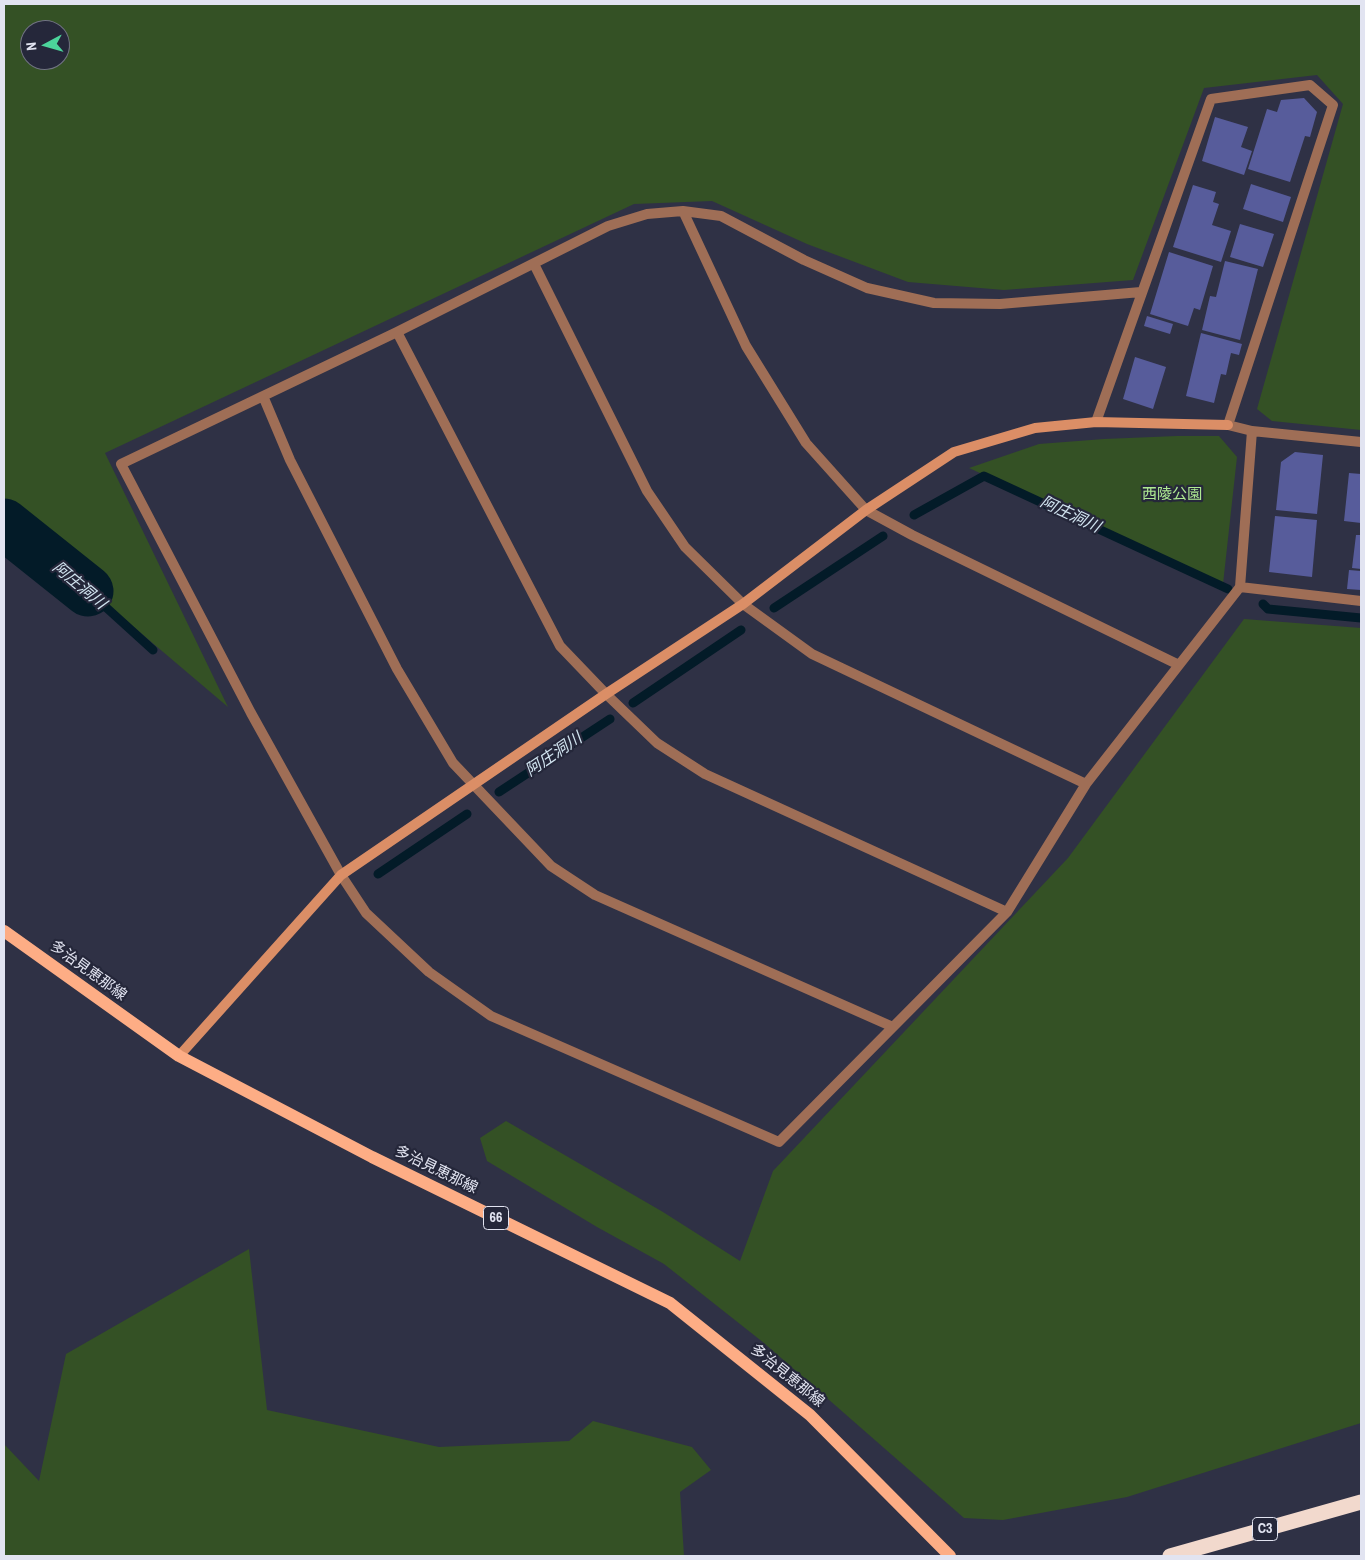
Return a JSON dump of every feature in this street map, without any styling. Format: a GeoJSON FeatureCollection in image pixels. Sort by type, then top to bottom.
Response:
{"type":"FeatureCollection","features":[{"type":"Feature","properties":{"kind":"highway","name":"C3"},"geometry":{"type":"LineString","coordinates":[[1170,1556],[1361,1502]]}},
{"type":"Feature","properties":{"kind":"main road","name":"多治見恵那線"},"geometry":{"type":"LineString","coordinates":[[4,931],[179,1056],[372,1157],[670,1303],[810,1415],[950,1556]]}},
{"type":"Feature","properties":{"kind":"street"},"geometry":{"type":"LineString","coordinates":[[1096,422],[1211,99],[1310,85],[1333,104],[1228,425]]}},
{"type":"Feature","properties":{"kind":"street"},"geometry":{"type":"LineString","coordinates":[[683,211],[746,346],[806,444],[866,510],[912,535],[1179,665]]}},
{"type":"Feature","properties":{"kind":"street"},"geometry":{"type":"LineString","coordinates":[[1141,292],[1000,304],[934,303],[867,288],[804,260],[721,216],[683,211],[647,214],[608,226],[397,332],[121,464],[251,713],[341,875],[366,913],[429,972],[491,1016],[779,1142],[1007,912],[1086,784],[1240,587],[1252,431]]}},
{"type":"Feature","properties":{"kind":"street"},"geometry":{"type":"LineString","coordinates":[[534,264],[647,491],[685,547],[743,604],[812,654],[1086,784]]}},
{"type":"Feature","properties":{"kind":"street"},"geometry":{"type":"LineString","coordinates":[[397,332],[560,646],[657,743],[705,774],[1007,912]]}},
{"type":"Feature","properties":{"kind":"street"},"geometry":{"type":"LineString","coordinates":[[263,396],[290,460],[397,670],[453,762],[552,866],[595,895],[893,1026]]}},
{"type":"Feature","properties":{"kind":"street"},"geometry":{"type":"LineString","coordinates":[[179,1056],[341,875],[606,694],[743,604],[866,510],[954,452],[1035,428],[1096,422],[1228,425],[1252,431],[1361,442]]}},
{"type":"Feature","properties":{"kind":"street"},"geometry":{"type":"LineString","coordinates":[[1240,587],[1361,601]]}},
{"type":"Feature","properties":{"kind":"green space"},"geometry":{"type":"Polygon","coordinates":[[[4,4],[1361,4],[1361,430],[1272,421],[1257,409],[1343,104],[1317,75],[1204,88],[1133,280],[1004,290],[908,282],[807,244],[712,201],[634,204],[105,453],[228,707],[4,517],[4,4]]]}},
{"type":"Feature","properties":{"kind":"green space","name":"西陵公園"},"geometry":{"type":"Polygon","coordinates":[[[1177,436],[1219,436],[1237,457],[1223,584],[969,468],[1039,444],[1177,436]]]}},
{"type":"Feature","properties":{"kind":"green space"},"geometry":{"type":"Polygon","coordinates":[[[1244,619],[1361,628],[1361,1423],[1127,1497],[1003,1520],[964,1518],[764,1343],[664,1264],[597,1227],[487,1161],[480,1138],[506,1121],[663,1212],[740,1261],[773,1171],[1068,858],[1244,619]]]}},
{"type":"Feature","properties":{"kind":"green space"},"geometry":{"type":"Polygon","coordinates":[[[249,1249],[267,1410],[439,1447],[569,1441],[593,1421],[692,1447],[711,1470],[680,1492],[684,1556],[4,1556],[4,1444],[39,1481],[66,1354],[249,1249]]]}},
{"type":"Feature","properties":{"kind":"building"},"geometry":{"type":"Polygon","coordinates":[[[1304,98],[1317,112],[1310,137],[1305,136],[1290,182],[1248,169],[1267,109],[1277,112],[1281,100],[1304,98]]]}},
{"type":"Feature","properties":{"kind":"building"},"geometry":{"type":"Polygon","coordinates":[[[1215,117],[1248,127],[1241,147],[1252,151],[1244,175],[1202,161],[1215,117]]]}},
{"type":"Feature","properties":{"kind":"building"},"geometry":{"type":"Polygon","coordinates":[[[1251,184],[1291,197],[1283,222],[1243,209],[1251,184]]]}},
{"type":"Feature","properties":{"kind":"building"},"geometry":{"type":"Polygon","coordinates":[[[1193,185],[1216,192],[1213,202],[1219,204],[1212,225],[1231,231],[1221,262],[1173,247],[1193,185]]]}},
{"type":"Feature","properties":{"kind":"building"},"geometry":{"type":"Polygon","coordinates":[[[1240,224],[1274,234],[1263,267],[1230,257],[1240,224]]]}},
{"type":"Feature","properties":{"kind":"building"},"geometry":{"type":"Polygon","coordinates":[[[1169,252],[1213,266],[1200,310],[1194,308],[1188,326],[1150,314],[1169,252]]]}},
{"type":"Feature","properties":{"kind":"building"},"geometry":{"type":"Polygon","coordinates":[[[1225,261],[1258,269],[1240,340],[1202,330],[1210,296],[1216,297],[1225,261]]]}},
{"type":"Feature","properties":{"kind":"building"},"geometry":{"type":"Polygon","coordinates":[[[1147,316],[1173,324],[1170,334],[1144,326],[1147,316]]]}},
{"type":"Feature","properties":{"kind":"building"},"geometry":{"type":"Polygon","coordinates":[[[1201,333],[1242,344],[1239,355],[1231,353],[1226,375],[1221,374],[1214,403],[1186,396],[1201,333]]]}},
{"type":"Feature","properties":{"kind":"building"},"geometry":{"type":"Polygon","coordinates":[[[1135,357],[1166,367],[1153,409],[1123,399],[1135,357]]]}},
{"type":"Feature","properties":{"kind":"building"},"geometry":{"type":"Polygon","coordinates":[[[1295,452],[1323,455],[1317,514],[1276,510],[1281,462],[1295,452]]]}},
{"type":"Feature","properties":{"kind":"building"},"geometry":{"type":"Polygon","coordinates":[[[1349,473],[1361,474],[1361,523],[1344,521],[1349,473]]]}},
{"type":"Feature","properties":{"kind":"building"},"geometry":{"type":"Polygon","coordinates":[[[1275,516],[1317,520],[1312,577],[1269,572],[1275,516]]]}},
{"type":"Feature","properties":{"kind":"building"},"geometry":{"type":"Polygon","coordinates":[[[1356,535],[1361,535],[1361,569],[1352,568],[1356,535]]]}},
{"type":"Feature","properties":{"kind":"building"},"geometry":{"type":"Polygon","coordinates":[[[1349,570],[1361,571],[1361,590],[1347,589],[1349,570]]]}},
{"type":"Feature","properties":{"kind":"waterway","name":"阿庄洞川"},"geometry":{"type":"LineString","coordinates":[[914,515],[984,476],[1228,589]]}},
{"type":"Feature","properties":{"kind":"waterway","name":"阿庄洞川"},"geometry":{"type":"LineString","coordinates":[[4,524],[88,591]]}},
{"type":"Feature","properties":{"kind":"waterway","name":"阿庄洞川"},"geometry":{"type":"LineString","coordinates":[[774,608],[883,536]]}},
{"type":"Feature","properties":{"kind":"waterway","name":"阿庄洞川"},"geometry":{"type":"LineString","coordinates":[[88,591],[153,650]]}},
{"type":"Feature","properties":{"kind":"waterway","name":"阿庄洞川"},"geometry":{"type":"LineString","coordinates":[[1263,604],[1268,609],[1361,618]]}},
{"type":"Feature","properties":{"kind":"waterway","name":"阿庄洞川"},"geometry":{"type":"LineString","coordinates":[[633,703],[741,630]]}},
{"type":"Feature","properties":{"kind":"waterway","name":"阿庄洞川"},"geometry":{"type":"LineString","coordinates":[[499,792],[610,719]]}},
{"type":"Feature","properties":{"kind":"waterway","name":"阿庄洞川"},"geometry":{"type":"LineString","coordinates":[[378,874],[467,814]]}}]}
